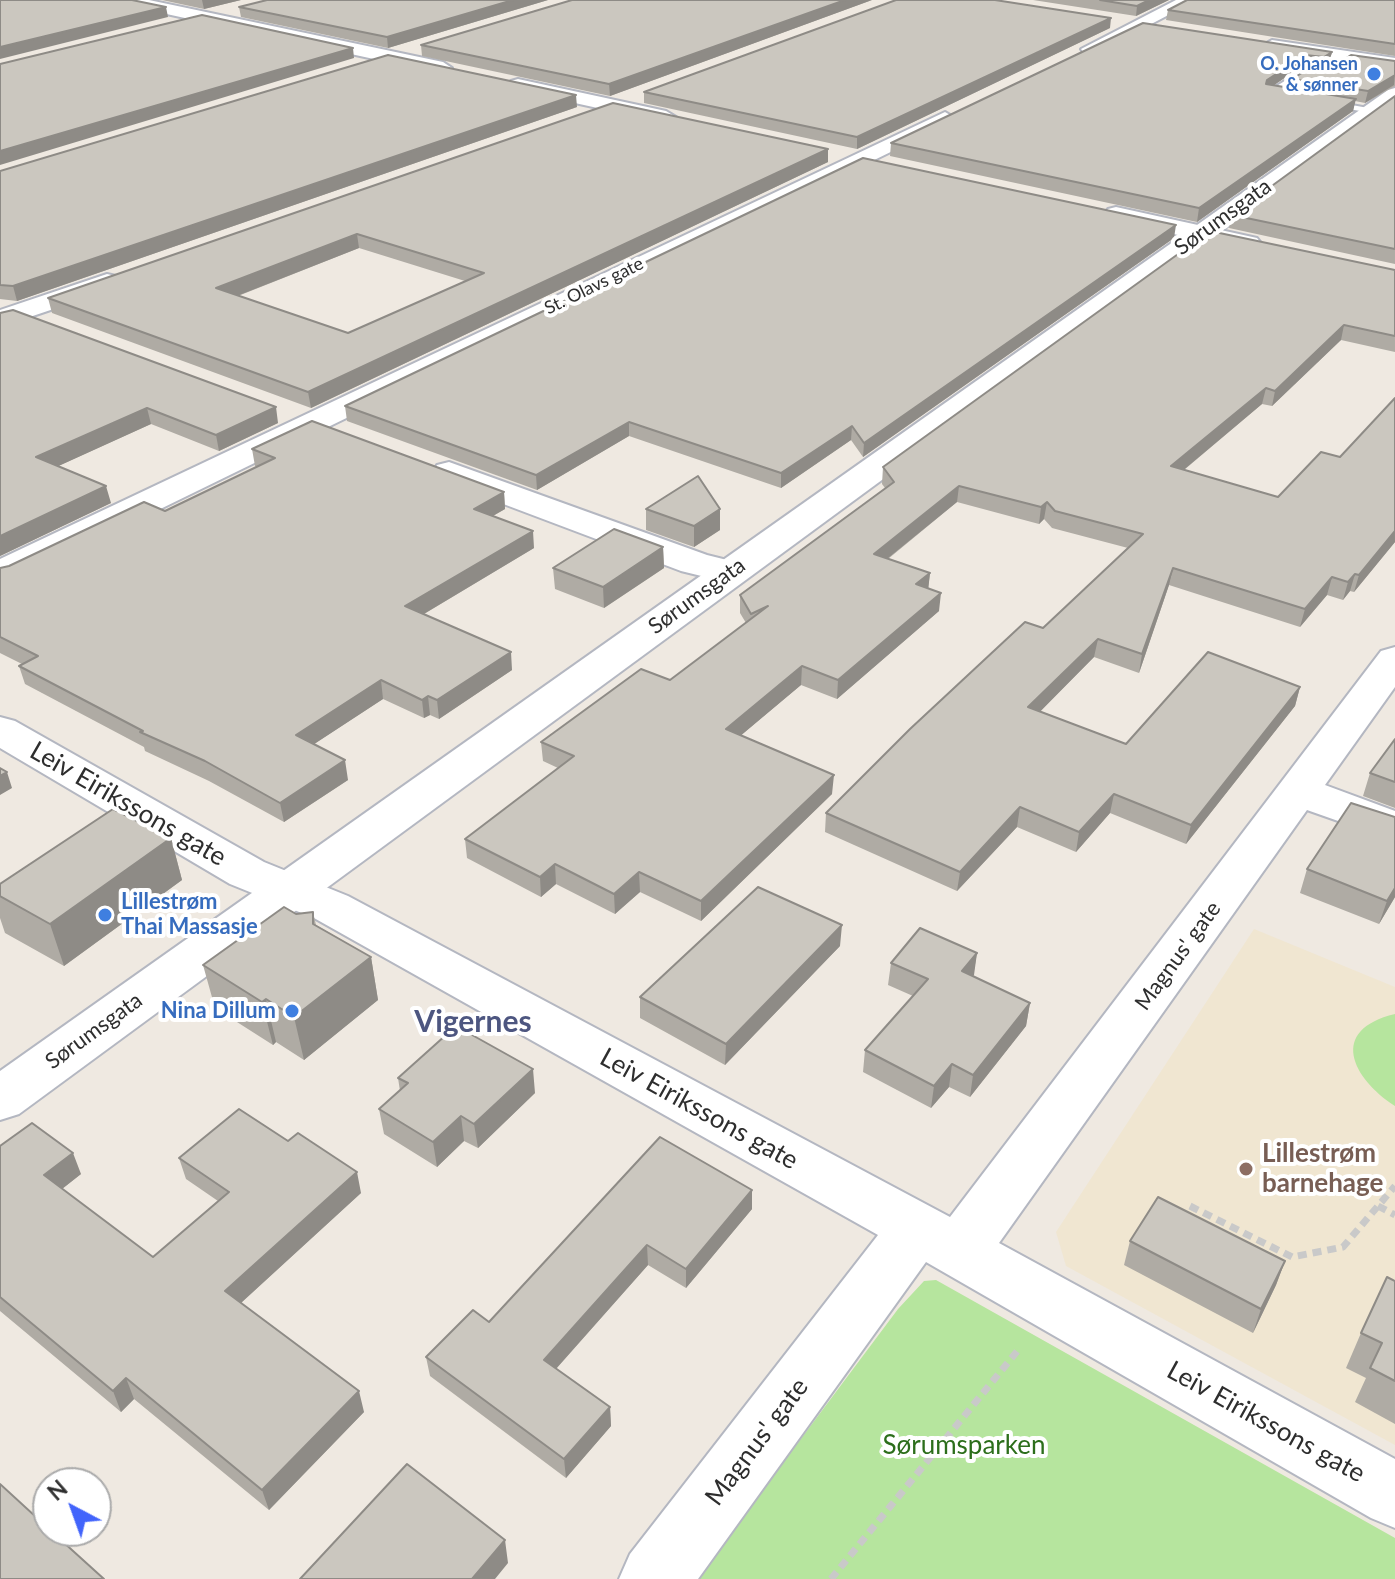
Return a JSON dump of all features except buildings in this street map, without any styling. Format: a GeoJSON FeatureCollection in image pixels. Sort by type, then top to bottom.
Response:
{"type":"FeatureCollection","features":[{"type":"Feature","properties":{"kind":"street"},"geometry":{"type":"LineString","coordinates":[[125,0],[465,73]]}},
{"type":"Feature","properties":{"kind":"street"},"geometry":{"type":"LineString","coordinates":[[1071,58],[1189,0]]}},
{"type":"Feature","properties":{"kind":"street"},"geometry":{"type":"LineString","coordinates":[[160,28],[248,7]]}},
{"type":"Feature","properties":{"kind":"street"},"geometry":{"type":"LineString","coordinates":[[1112,20],[1171,29]]}},
{"type":"Feature","properties":{"kind":"street"},"geometry":{"type":"LineString","coordinates":[[1261,43],[1395,64]]}},
{"type":"Feature","properties":{"kind":"street"},"geometry":{"type":"LineString","coordinates":[[348,71],[435,44]]}},
{"type":"Feature","properties":{"kind":"street"},"geometry":{"type":"LineString","coordinates":[[495,80],[684,121]]}},
{"type":"Feature","properties":{"kind":"street"},"geometry":{"type":"LineString","coordinates":[[567,121],[657,89]]}},
{"type":"Feature","properties":{"kind":"street","name":"Sørumsgata"},"geometry":{"type":"LineString","coordinates":[[0,1099],[1384,102]]}},
{"type":"Feature","properties":{"kind":"street","name":"St. Olavs gate"},"geometry":{"type":"LineString","coordinates":[[0,573],[973,105]]}},
{"type":"Feature","properties":{"kind":"street"},"geometry":{"type":"LineString","coordinates":[[831,152],[890,164]]}},
{"type":"Feature","properties":{"kind":"street"},"geometry":{"type":"LineString","coordinates":[[1099,210],[1273,249]]}},
{"type":"Feature","properties":{"kind":"street"},"geometry":{"type":"LineString","coordinates":[[6,313],[121,277]]}},
{"type":"Feature","properties":{"kind":"street"},"geometry":{"type":"LineString","coordinates":[[6,313],[61,330]]}},
{"type":"Feature","properties":{"kind":"street"},"geometry":{"type":"LineString","coordinates":[[268,406],[356,438]]}},
{"type":"Feature","properties":{"kind":"street"},"geometry":{"type":"LineString","coordinates":[[415,460],[694,563],[730,572]]}},
{"type":"Feature","properties":{"kind":"street","name":"Magnus' gate"},"geometry":{"type":"LineString","coordinates":[[655,1579],[938,1240],[1299,791],[1395,659]]}},
{"type":"Feature","properties":{"kind":"street","name":"Leiv Eirikssons gate"},"geometry":{"type":"LineString","coordinates":[[0,730],[247,873],[331,907],[1395,1495]]}},
{"type":"Feature","properties":{"kind":"street"},"geometry":{"type":"LineString","coordinates":[[1299,791],[1395,827]]}},
{"type":"Feature","properties":{"kind":"lane"},"geometry":{"type":"LineString","coordinates":[[1351,57],[1324,74],[1308,71],[1271,94],[1384,102]]}},
{"type":"Feature","properties":{"kind":"path"},"geometry":{"type":"LineString","coordinates":[[1190,1206],[1292,1257],[1343,1247],[1395,1186]]}},
{"type":"Feature","properties":{"kind":"path"},"geometry":{"type":"LineString","coordinates":[[1378,1206],[1395,1215]]}},
{"type":"Feature","properties":{"kind":"path"},"geometry":{"type":"LineString","coordinates":[[831,1579],[1053,1304]]}},
{"type":"Feature","properties":{"kind":"shaded area","name":"Lillestrøm barnehage"},"geometry":{"type":"Polygon","coordinates":[[[1254,929],[1395,987],[1395,1445],[1066,1266],[1056,1232],[1254,929]]]}},
{"type":"Feature","properties":{"kind":"green space"},"geometry":{"type":"Polygon","coordinates":[[[1395,1014],[1395,1106],[1367,1082],[1358,1069],[1354,1043],[1361,1031],[1374,1021],[1395,1014]]]}},
{"type":"Feature","properties":{"kind":"green space","name":"Sørumsparken"},"geometry":{"type":"Polygon","coordinates":[[[936,1280],[1395,1538],[1395,1579],[696,1579],[898,1309],[924,1281],[936,1280]]]}},
{"type":"Feature","properties":{"kind":"place","name":"O. Johansen & sønner"},"geometry":{"type":"Point","coordinates":[1374,74]}},
{"type":"Feature","properties":{"kind":"place","name":"Lillestrøm Thai Massasje"},"geometry":{"type":"Point","coordinates":[105,915]}},
{"type":"Feature","properties":{"kind":"place","name":"Nina Dillum"},"geometry":{"type":"Point","coordinates":[292,1011]}},
{"type":"Feature","properties":{"kind":"place","name":"Lillestrøm barnehage"},"geometry":{"type":"Point","coordinates":[1246,1169]}},
{"type":"Feature","properties":{"kind":"district","name":"Vigernes"},"geometry":{"type":"Point","coordinates":[473,1022]}}]}
